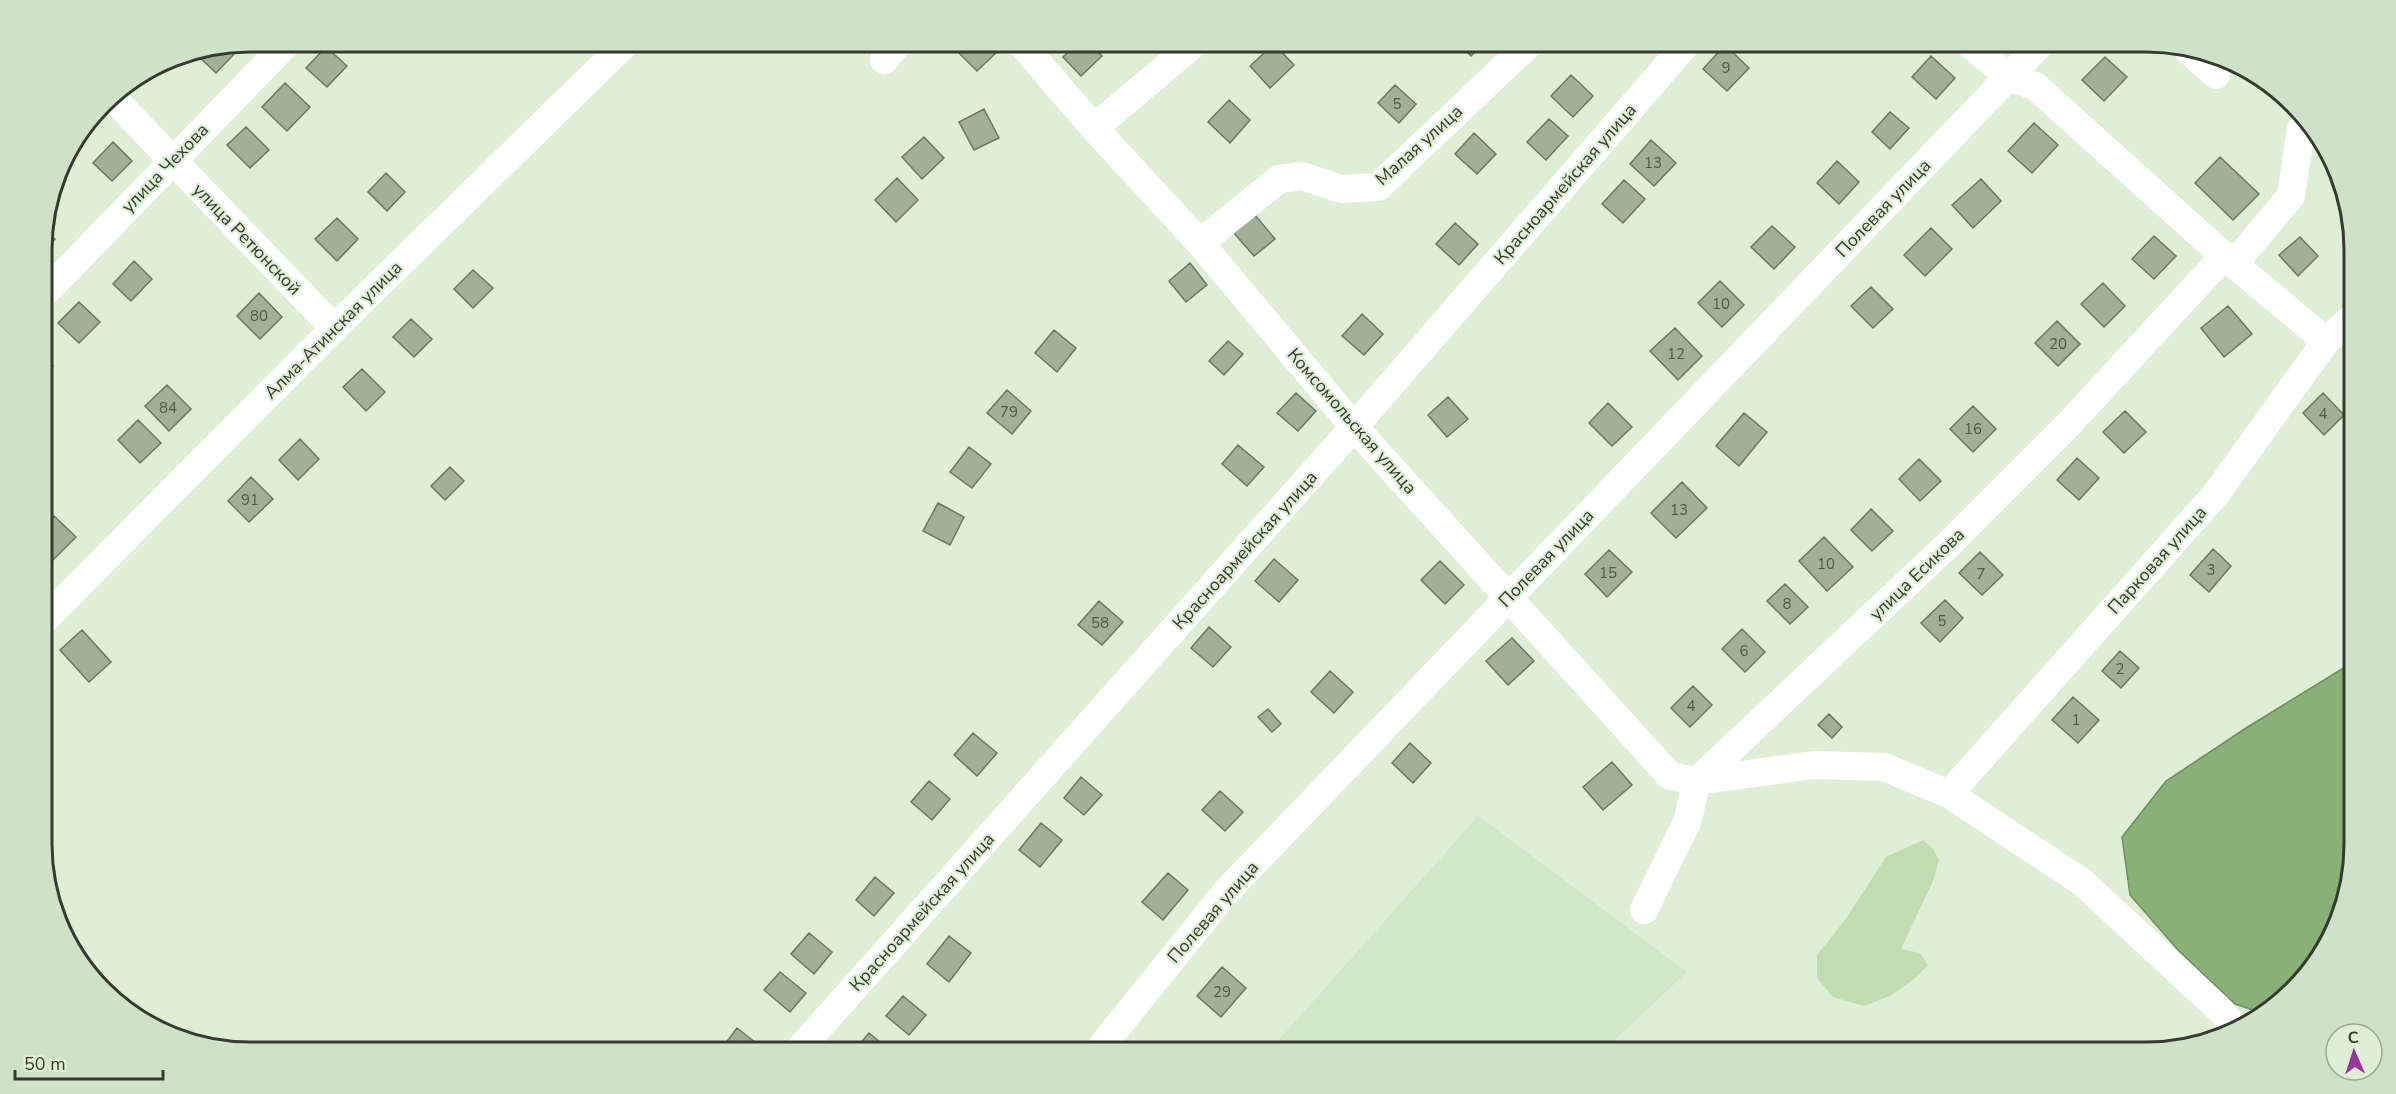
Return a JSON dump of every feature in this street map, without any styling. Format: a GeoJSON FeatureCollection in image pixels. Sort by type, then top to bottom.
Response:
{"type":"FeatureCollection","features":[{"type":"Feature","properties":{"kind":"street","name":"улица Чехова"},"geometry":{"type":"LineString","coordinates":[[53,285],[278,52]]}},
{"type":"Feature","properties":{"kind":"street","name":"Алма-Атинская улица"},"geometry":{"type":"LineString","coordinates":[[52,612],[334,328],[617,52]]}},
{"type":"Feature","properties":{"kind":"street","name":"Комсомольская улица"},"geometry":{"type":"LineString","coordinates":[[1029,52],[1094,128],[1200,243],[1354,427],[1670,776],[1697,781]]}},
{"type":"Feature","properties":{"kind":"street"},"geometry":{"type":"LineString","coordinates":[[1094,128],[1184,52]]}},
{"type":"Feature","properties":{"kind":"street","name":"Малая улица"},"geometry":{"type":"LineString","coordinates":[[1200,243],[1279,178],[1302,176],[1341,189],[1378,187],[1520,52]]}},
{"type":"Feature","properties":{"kind":"street","name":"Красноармейская улица"},"geometry":{"type":"LineString","coordinates":[[806,1042],[1354,427],[1679,52]]}},
{"type":"Feature","properties":{"kind":"street"},"geometry":{"type":"LineString","coordinates":[[1979,52],[2008,77],[2035,86],[2229,260],[2326,341]]}},
{"type":"Feature","properties":{"kind":"street","name":"Полевая улица"},"geometry":{"type":"LineString","coordinates":[[1105,1042],[1226,892],[2032,52]]}},
{"type":"Feature","properties":{"kind":"street"},"geometry":{"type":"LineString","coordinates":[[2200,60],[2216,75]]}},
{"type":"Feature","properties":{"kind":"street","name":"улица Ретюнской"},"geometry":{"type":"LineString","coordinates":[[118,104],[334,328]]}},
{"type":"Feature","properties":{"kind":"street","name":"улица Есикова"},"geometry":{"type":"LineString","coordinates":[[1697,781],[1967,526],[2291,196],[2301,129]]}},
{"type":"Feature","properties":{"kind":"street","name":"Парковая улица"},"geometry":{"type":"LineString","coordinates":[[1949,794],[2216,494],[2326,341],[2344,324]]}},
{"type":"Feature","properties":{"kind":"street"},"geometry":{"type":"LineString","coordinates":[[1644,910],[1687,822],[1697,781],[1813,765],[1884,767],[1949,794],[2082,882],[2231,1022]]}},
{"type":"Feature","properties":{"kind":"shaded area"},"geometry":{"type":"Polygon","coordinates":[[[2344,668],[2344,844],[2337,895],[2317,943],[2303,964],[2286,984],[2253,1010],[2235,1004],[2178,950],[2130,895],[2122,837],[2166,781],[2344,668]]]}},
{"type":"Feature","properties":{"kind":"shaded area"},"geometry":{"type":"Polygon","coordinates":[[[1478,816],[1687,972],[1613,1041],[1277,1041],[1478,816]]]}},
{"type":"Feature","properties":{"kind":"shaded area"},"geometry":{"type":"Polygon","coordinates":[[[1923,840],[1933,849],[1939,860],[1933,881],[1901,949],[1920,953],[1928,965],[1914,979],[1890,996],[1864,1006],[1833,997],[1817,978],[1817,955],[1845,920],[1886,857],[1923,840]]]}},
{"type":"Feature","properties":{"kind":"building"},"geometry":{"type":"Polygon","coordinates":[[[321,52],[332,52],[347,66],[327,87],[306,68],[321,52]]]}},
{"type":"Feature","properties":{"kind":"building"},"geometry":{"type":"Polygon","coordinates":[[[958,52],[997,52],[977,71],[958,52]]]}},
{"type":"Feature","properties":{"kind":"building"},"geometry":{"type":"Polygon","coordinates":[[[1068,52],[1098,52],[1102,56],[1081,76],[1063,57],[1068,52]]]}},
{"type":"Feature","properties":{"kind":"building"},"geometry":{"type":"Polygon","coordinates":[[[1265,52],[1282,52],[1294,65],[1270,88],[1250,66],[1265,52]]]}},
{"type":"Feature","properties":{"kind":"building"},"geometry":{"type":"Polygon","coordinates":[[[1719,52],[1732,52],[1749,68],[1727,91],[1703,69],[1719,52]]]}},
{"type":"Feature","properties":{"kind":"building"},"geometry":{"type":"Polygon","coordinates":[[[235,53],[216,73],[201,59],[235,53]]]}},
{"type":"Feature","properties":{"kind":"building"},"geometry":{"type":"Polygon","coordinates":[[[1931,56],[1955,78],[1936,99],[1912,77],[1931,56]]]}},
{"type":"Feature","properties":{"kind":"building"},"geometry":{"type":"Polygon","coordinates":[[[2105,57],[2127,77],[2104,101],[2082,80],[2105,57]]]}},
{"type":"Feature","properties":{"kind":"building"},"geometry":{"type":"Polygon","coordinates":[[[1571,75],[1593,96],[1573,117],[1551,96],[1571,75]]]}},
{"type":"Feature","properties":{"kind":"building"},"geometry":{"type":"Polygon","coordinates":[[[285,83],[310,107],[287,131],[262,107],[285,83]]]}},
{"type":"Feature","properties":{"kind":"building"},"geometry":{"type":"Polygon","coordinates":[[[1395,85],[1416,104],[1399,123],[1378,103],[1395,85]]]}},
{"type":"Feature","properties":{"kind":"building"},"geometry":{"type":"Polygon","coordinates":[[[1229,100],[1250,120],[1230,143],[1208,122],[1229,100]]]}},
{"type":"Feature","properties":{"kind":"building"},"geometry":{"type":"Polygon","coordinates":[[[984,109],[999,138],[974,150],[959,122],[984,109]]]}},
{"type":"Feature","properties":{"kind":"building"},"geometry":{"type":"Polygon","coordinates":[[[1890,112],[1909,128],[1890,149],[1872,132],[1890,112]]]}},
{"type":"Feature","properties":{"kind":"building"},"geometry":{"type":"Polygon","coordinates":[[[1549,119],[1568,136],[1546,160],[1527,142],[1549,119]]]}},
{"type":"Feature","properties":{"kind":"building"},"geometry":{"type":"Polygon","coordinates":[[[2034,123],[2058,145],[2032,173],[2008,151],[2034,123]]]}},
{"type":"Feature","properties":{"kind":"building"},"geometry":{"type":"Polygon","coordinates":[[[246,127],[269,150],[250,168],[227,145],[246,127]]]}},
{"type":"Feature","properties":{"kind":"building"},"geometry":{"type":"Polygon","coordinates":[[[1474,133],[1496,154],[1477,174],[1455,154],[1474,133]]]}},
{"type":"Feature","properties":{"kind":"building"},"geometry":{"type":"Polygon","coordinates":[[[924,137],[944,158],[922,179],[902,157],[924,137]]]}},
{"type":"Feature","properties":{"kind":"building"},"geometry":{"type":"Polygon","coordinates":[[[1651,140],[1676,163],[1654,186],[1630,164],[1651,140]]]}},
{"type":"Feature","properties":{"kind":"building"},"geometry":{"type":"Polygon","coordinates":[[[113,142],[132,161],[112,181],[93,163],[113,142]]]}},
{"type":"Feature","properties":{"kind":"building"},"geometry":{"type":"Polygon","coordinates":[[[2220,157],[2259,194],[2233,220],[2195,183],[2220,157]]]}},
{"type":"Feature","properties":{"kind":"building"},"geometry":{"type":"Polygon","coordinates":[[[1837,161],[1859,182],[1839,204],[1817,183],[1837,161]]]}},
{"type":"Feature","properties":{"kind":"building"},"geometry":{"type":"Polygon","coordinates":[[[386,173],[405,192],[387,211],[368,192],[386,173]]]}},
{"type":"Feature","properties":{"kind":"building"},"geometry":{"type":"Polygon","coordinates":[[[897,178],[918,200],[896,222],[875,200],[897,178]]]}},
{"type":"Feature","properties":{"kind":"building"},"geometry":{"type":"Polygon","coordinates":[[[1981,179],[2001,201],[1973,228],[1952,205],[1981,179]]]}},
{"type":"Feature","properties":{"kind":"building"},"geometry":{"type":"Polygon","coordinates":[[[1624,180],[1645,199],[1623,223],[1602,204],[1624,180]]]}},
{"type":"Feature","properties":{"kind":"building"},"geometry":{"type":"Polygon","coordinates":[[[1255,215],[1275,239],[1254,256],[1234,233],[1255,215]]]}},
{"type":"Feature","properties":{"kind":"building"},"geometry":{"type":"Polygon","coordinates":[[[337,218],[358,239],[337,261],[315,239],[337,218]]]}},
{"type":"Feature","properties":{"kind":"building"},"geometry":{"type":"Polygon","coordinates":[[[1455,223],[1478,244],[1459,265],[1436,244],[1455,223]]]}},
{"type":"Feature","properties":{"kind":"building"},"geometry":{"type":"Polygon","coordinates":[[[1772,226],[1795,247],[1774,269],[1751,247],[1772,226]]]}},
{"type":"Feature","properties":{"kind":"building"},"geometry":{"type":"Polygon","coordinates":[[[1931,228],[1952,249],[1925,276],[1904,255],[1931,228]]]}},
{"type":"Feature","properties":{"kind":"building"},"geometry":{"type":"Polygon","coordinates":[[[2154,236],[2176,256],[2154,279],[2132,259],[2154,236]]]}},
{"type":"Feature","properties":{"kind":"building"},"geometry":{"type":"Polygon","coordinates":[[[2300,237],[2318,256],[2298,276],[2279,255],[2300,237]]]}},
{"type":"Feature","properties":{"kind":"building"},"geometry":{"type":"Polygon","coordinates":[[[134,261],[152,279],[131,301],[113,284],[134,261]]]}},
{"type":"Feature","properties":{"kind":"building"},"geometry":{"type":"Polygon","coordinates":[[[1190,263],[1207,285],[1186,302],[1169,281],[1190,263]]]}},
{"type":"Feature","properties":{"kind":"building"},"geometry":{"type":"Polygon","coordinates":[[[473,270],[493,288],[473,308],[454,289],[473,270]]]}},
{"type":"Feature","properties":{"kind":"building"},"geometry":{"type":"Polygon","coordinates":[[[1720,281],[1744,305],[1722,327],[1698,303],[1720,281]]]}},
{"type":"Feature","properties":{"kind":"building"},"geometry":{"type":"Polygon","coordinates":[[[2103,283],[2125,306],[2104,327],[2081,304],[2103,283]]]}},
{"type":"Feature","properties":{"kind":"building"},"geometry":{"type":"Polygon","coordinates":[[[1871,287],[1893,309],[1873,328],[1851,306],[1871,287]]]}},
{"type":"Feature","properties":{"kind":"building"},"geometry":{"type":"Polygon","coordinates":[[[259,293],[282,317],[260,339],[237,316],[259,293]]]}},
{"type":"Feature","properties":{"kind":"building"},"geometry":{"type":"Polygon","coordinates":[[[79,302],[100,322],[79,343],[58,323],[79,302]]]}},
{"type":"Feature","properties":{"kind":"building"},"geometry":{"type":"Polygon","coordinates":[[[2228,306],[2252,334],[2224,357],[2201,328],[2228,306]]]}},
{"type":"Feature","properties":{"kind":"building"},"geometry":{"type":"Polygon","coordinates":[[[1362,314],[1383,334],[1364,355],[1342,336],[1362,314]]]}},
{"type":"Feature","properties":{"kind":"building"},"geometry":{"type":"Polygon","coordinates":[[[411,319],[432,339],[414,357],[393,337],[411,319]]]}},
{"type":"Feature","properties":{"kind":"building"},"geometry":{"type":"Polygon","coordinates":[[[2057,321],[2080,344],[2058,366],[2035,343],[2057,321]]]}},
{"type":"Feature","properties":{"kind":"building"},"geometry":{"type":"Polygon","coordinates":[[[1675,328],[1702,356],[1678,380],[1650,351],[1675,328]]]}},
{"type":"Feature","properties":{"kind":"building"},"geometry":{"type":"Polygon","coordinates":[[[1054,330],[1076,348],[1057,372],[1035,353],[1054,330]]]}},
{"type":"Feature","properties":{"kind":"building"},"geometry":{"type":"Polygon","coordinates":[[[1228,341],[1243,354],[1224,375],[1209,361],[1228,341]]]}},
{"type":"Feature","properties":{"kind":"building"},"geometry":{"type":"Polygon","coordinates":[[[362,369],[385,392],[366,411],[343,387],[362,369]]]}},
{"type":"Feature","properties":{"kind":"building"},"geometry":{"type":"Polygon","coordinates":[[[167,385],[191,409],[169,431],[145,406],[167,385]]]}},
{"type":"Feature","properties":{"kind":"building"},"geometry":{"type":"Polygon","coordinates":[[[1007,390],[1031,411],[1012,434],[987,413],[1007,390]]]}},
{"type":"Feature","properties":{"kind":"building"},"geometry":{"type":"Polygon","coordinates":[[[1296,393],[1316,411],[1298,431],[1277,413],[1296,393]]]}},
{"type":"Feature","properties":{"kind":"building"},"geometry":{"type":"Polygon","coordinates":[[[2323,393],[2344,415],[2324,435],[2303,413],[2323,393]]]}},
{"type":"Feature","properties":{"kind":"building"},"geometry":{"type":"Polygon","coordinates":[[[1448,397],[1468,419],[1447,437],[1428,415],[1448,397]]]}},
{"type":"Feature","properties":{"kind":"building"},"geometry":{"type":"Polygon","coordinates":[[[1608,403],[1632,427],[1612,446],[1589,423],[1608,403]]]}},
{"type":"Feature","properties":{"kind":"building"},"geometry":{"type":"Polygon","coordinates":[[[1973,406],[1996,429],[1973,452],[1950,429],[1973,406]]]}},
{"type":"Feature","properties":{"kind":"building"},"geometry":{"type":"Polygon","coordinates":[[[2125,411],[2146,432],[2124,453],[2103,432],[2125,411]]]}},
{"type":"Feature","properties":{"kind":"building"},"geometry":{"type":"Polygon","coordinates":[[[1744,413],[1767,432],[1739,466],[1716,446],[1744,413]]]}},
{"type":"Feature","properties":{"kind":"building"},"geometry":{"type":"Polygon","coordinates":[[[138,420],[161,443],[140,463],[118,440],[138,420]]]}},
{"type":"Feature","properties":{"kind":"building"},"geometry":{"type":"Polygon","coordinates":[[[300,439],[319,459],[298,480],[279,460],[300,439]]]}},
{"type":"Feature","properties":{"kind":"building"},"geometry":{"type":"Polygon","coordinates":[[[1238,445],[1264,467],[1247,486],[1222,464],[1238,445]]]}},
{"type":"Feature","properties":{"kind":"building"},"geometry":{"type":"Polygon","coordinates":[[[969,447],[991,464],[972,488],[950,472],[969,447]]]}},
{"type":"Feature","properties":{"kind":"building"},"geometry":{"type":"Polygon","coordinates":[[[2077,458],[2099,478],[2079,500],[2057,480],[2077,458]]]}},
{"type":"Feature","properties":{"kind":"building"},"geometry":{"type":"Polygon","coordinates":[[[1919,459],[1941,481],[1920,501],[1899,479],[1919,459]]]}},
{"type":"Feature","properties":{"kind":"building"},"geometry":{"type":"Polygon","coordinates":[[[450,467],[464,481],[445,500],[431,486],[450,467]]]}},
{"type":"Feature","properties":{"kind":"building"},"geometry":{"type":"Polygon","coordinates":[[[251,477],[273,499],[249,522],[228,501],[251,477]]]}},
{"type":"Feature","properties":{"kind":"building"},"geometry":{"type":"Polygon","coordinates":[[[1682,482],[1707,508],[1676,538],[1651,513],[1682,482]]]}},
{"type":"Feature","properties":{"kind":"building"},"geometry":{"type":"Polygon","coordinates":[[[938,503],[964,517],[950,545],[923,531],[938,503]]]}},
{"type":"Feature","properties":{"kind":"building"},"geometry":{"type":"Polygon","coordinates":[[[1871,509],[1893,531],[1872,551],[1851,530],[1871,509]]]}},
{"type":"Feature","properties":{"kind":"building"},"geometry":{"type":"Polygon","coordinates":[[[54,516],[76,537],[52,561],[54,516]]]}},
{"type":"Feature","properties":{"kind":"building"},"geometry":{"type":"Polygon","coordinates":[[[1824,537],[1853,567],[1827,591],[1799,561],[1824,537]]]}},
{"type":"Feature","properties":{"kind":"building"},"geometry":{"type":"Polygon","coordinates":[[[2213,549],[2231,566],[2209,592],[2190,575],[2213,549]]]}},
{"type":"Feature","properties":{"kind":"building"},"geometry":{"type":"Polygon","coordinates":[[[1609,550],[1632,572],[1607,597],[1585,574],[1609,550]]]}},
{"type":"Feature","properties":{"kind":"building"},"geometry":{"type":"Polygon","coordinates":[[[1980,552],[2003,575],[1982,595],[1959,573],[1980,552]]]}},
{"type":"Feature","properties":{"kind":"building"},"geometry":{"type":"Polygon","coordinates":[[[1274,559],[1298,580],[1279,602],[1255,581],[1274,559]]]}},
{"type":"Feature","properties":{"kind":"building"},"geometry":{"type":"Polygon","coordinates":[[[1440,561],[1464,585],[1445,604],[1421,580],[1440,561]]]}},
{"type":"Feature","properties":{"kind":"building"},"geometry":{"type":"Polygon","coordinates":[[[1785,584],[1808,607],[1790,624],[1767,601],[1785,584]]]}},
{"type":"Feature","properties":{"kind":"building"},"geometry":{"type":"Polygon","coordinates":[[[1945,600],[1963,618],[1940,642],[1921,623],[1945,600]]]}},
{"type":"Feature","properties":{"kind":"building"},"geometry":{"type":"Polygon","coordinates":[[[1099,601],[1123,622],[1102,645],[1078,625],[1099,601]]]}},
{"type":"Feature","properties":{"kind":"building"},"geometry":{"type":"Polygon","coordinates":[[[1209,627],[1231,647],[1213,667],[1191,648],[1209,627]]]}},
{"type":"Feature","properties":{"kind":"building"},"geometry":{"type":"Polygon","coordinates":[[[1742,629],[1765,652],[1745,672],[1722,649],[1742,629]]]}},
{"type":"Feature","properties":{"kind":"building"},"geometry":{"type":"Polygon","coordinates":[[[82,630],[111,662],[89,682],[60,650],[82,630]]]}},
{"type":"Feature","properties":{"kind":"building"},"geometry":{"type":"Polygon","coordinates":[[[1512,638],[1534,661],[1508,685],[1486,661],[1512,638]]]}},
{"type":"Feature","properties":{"kind":"building"},"geometry":{"type":"Polygon","coordinates":[[[2120,651],[2139,668],[2121,688],[2102,671],[2120,651]]]}},
{"type":"Feature","properties":{"kind":"building"},"geometry":{"type":"Polygon","coordinates":[[[1330,671],[1353,692],[1334,713],[1311,692],[1330,671]]]}},
{"type":"Feature","properties":{"kind":"building"},"geometry":{"type":"Polygon","coordinates":[[[1693,686],[1712,705],[1690,727],[1671,708],[1693,686]]]}},
{"type":"Feature","properties":{"kind":"building"},"geometry":{"type":"Polygon","coordinates":[[[2073,697],[2099,720],[2078,743],[2052,720],[2073,697]]]}},
{"type":"Feature","properties":{"kind":"building"},"geometry":{"type":"Polygon","coordinates":[[[1268,709],[1281,724],[1272,732],[1258,717],[1268,709]]]}},
{"type":"Feature","properties":{"kind":"building"},"geometry":{"type":"Polygon","coordinates":[[[1829,714],[1842,727],[1832,738],[1818,725],[1829,714]]]}},
{"type":"Feature","properties":{"kind":"building"},"geometry":{"type":"Polygon","coordinates":[[[973,733],[997,753],[977,776],[954,755],[973,733]]]}},
{"type":"Feature","properties":{"kind":"building"},"geometry":{"type":"Polygon","coordinates":[[[1410,743],[1431,763],[1413,783],[1392,763],[1410,743]]]}},
{"type":"Feature","properties":{"kind":"building"},"geometry":{"type":"Polygon","coordinates":[[[1612,762],[1632,785],[1603,810],[1583,787],[1612,762]]]}},
{"type":"Feature","properties":{"kind":"building"},"geometry":{"type":"Polygon","coordinates":[[[1081,777],[1102,795],[1084,815],[1064,798],[1081,777]]]}},
{"type":"Feature","properties":{"kind":"building"},"geometry":{"type":"Polygon","coordinates":[[[929,781],[950,799],[932,820],[911,802],[929,781]]]}},
{"type":"Feature","properties":{"kind":"building"},"geometry":{"type":"Polygon","coordinates":[[[1220,791],[1243,812],[1225,831],[1202,810],[1220,791]]]}},
{"type":"Feature","properties":{"kind":"building"},"geometry":{"type":"Polygon","coordinates":[[[1041,823],[1062,840],[1040,867],[1019,850],[1041,823]]]}},
{"type":"Feature","properties":{"kind":"building"},"geometry":{"type":"Polygon","coordinates":[[[1168,873],[1188,890],[1163,920],[1142,902],[1168,873]]]}},
{"type":"Feature","properties":{"kind":"building"},"geometry":{"type":"Polygon","coordinates":[[[875,877],[894,893],[874,916],[856,900],[875,877]]]}},
{"type":"Feature","properties":{"kind":"building"},"geometry":{"type":"Polygon","coordinates":[[[809,933],[832,952],[814,974],[791,954],[809,933]]]}},
{"type":"Feature","properties":{"kind":"building"},"geometry":{"type":"Polygon","coordinates":[[[949,936],[971,953],[949,982],[927,964],[949,936]]]}},
{"type":"Feature","properties":{"kind":"building"},"geometry":{"type":"Polygon","coordinates":[[[1222,967],[1246,988],[1221,1017],[1197,996],[1222,967]]]}},
{"type":"Feature","properties":{"kind":"building"},"geometry":{"type":"Polygon","coordinates":[[[780,972],[806,993],[790,1012],[764,990],[780,972]]]}},
{"type":"Feature","properties":{"kind":"building"},"geometry":{"type":"Polygon","coordinates":[[[903,996],[926,1015],[909,1035],[886,1016],[903,996]]]}},
{"type":"Feature","properties":{"kind":"building"},"geometry":{"type":"Polygon","coordinates":[[[737,1028],[755,1042],[727,1042],[737,1028]]]}},
{"type":"Feature","properties":{"kind":"building"},"geometry":{"type":"Polygon","coordinates":[[[869,1033],[879,1042],[862,1042],[869,1033]]]}}]}
